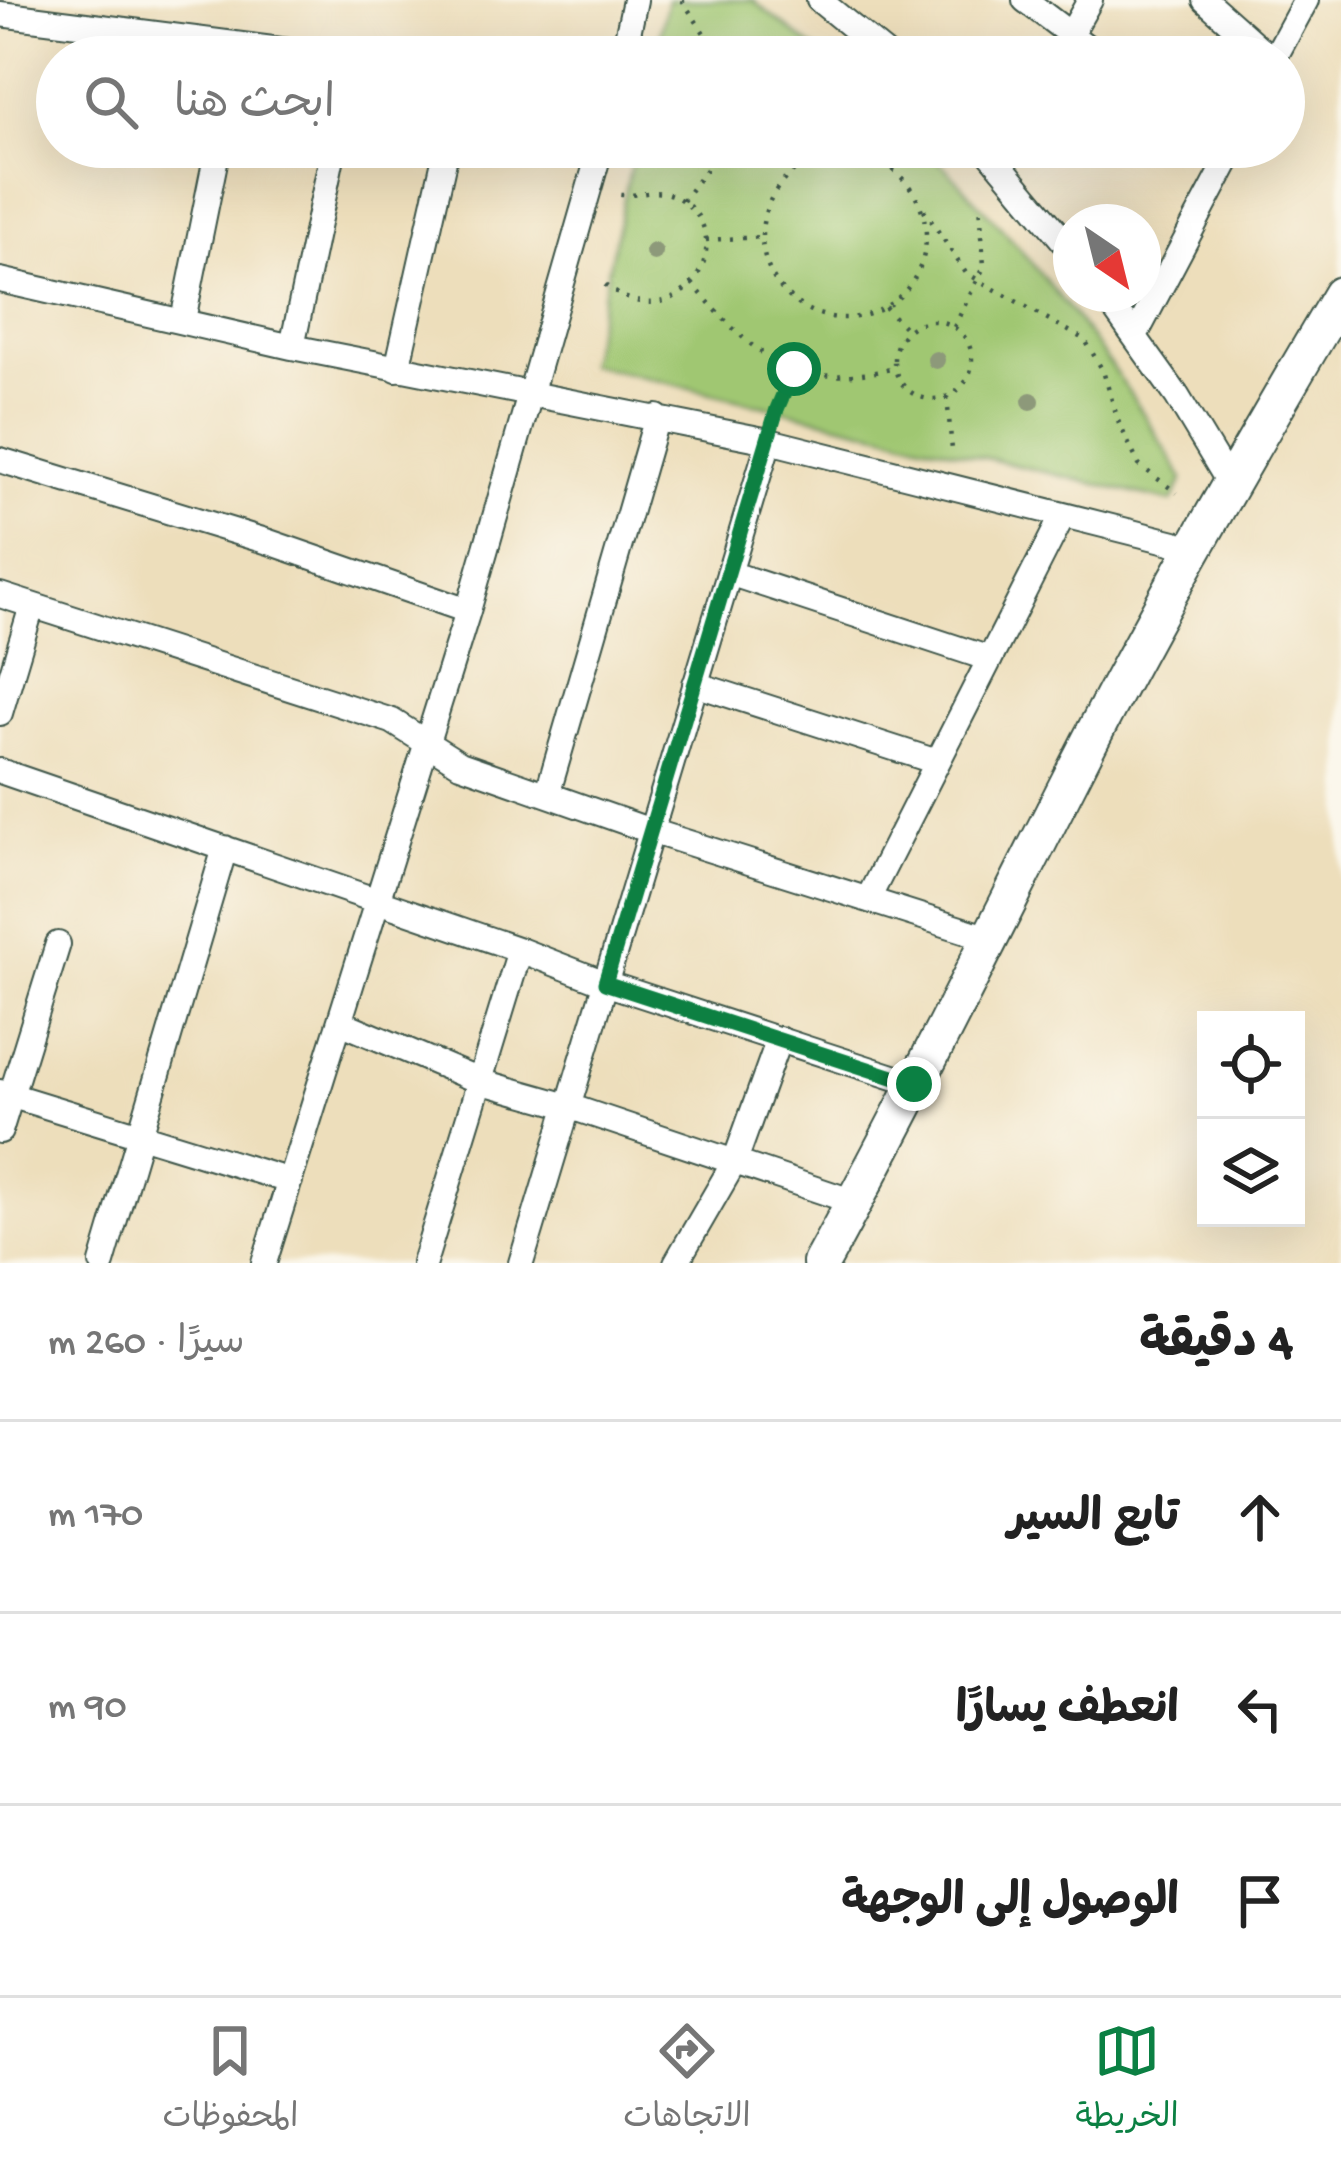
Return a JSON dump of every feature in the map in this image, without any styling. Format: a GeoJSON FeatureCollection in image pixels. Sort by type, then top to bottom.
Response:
{"type":"FeatureCollection","features":[{"type":"Feature","properties":{"kind":"main road"},"geometry":{"type":"LineString","coordinates":[[820,1263],[992,939],[1076,767],[1230,484],[1341,295]]}},
{"type":"Feature","properties":{"kind":"street"},"geometry":{"type":"LineString","coordinates":[[627,36],[635,0]]}},
{"type":"Feature","properties":{"kind":"street"},"geometry":{"type":"LineString","coordinates":[[819,0],[863,36]]}},
{"type":"Feature","properties":{"kind":"street"},"geometry":{"type":"LineString","coordinates":[[1025,0],[1056,36]]}},
{"type":"Feature","properties":{"kind":"street"},"geometry":{"type":"LineString","coordinates":[[1070,36],[1090,0]]}},
{"type":"Feature","properties":{"kind":"street"},"geometry":{"type":"LineString","coordinates":[[1204,0],[1247,36]]}},
{"type":"Feature","properties":{"kind":"street"},"geometry":{"type":"LineString","coordinates":[[1285,36],[1306,0]]}},
{"type":"Feature","properties":{"kind":"street"},"geometry":{"type":"LineString","coordinates":[[0,14],[138,36]]}},
{"type":"Feature","properties":{"kind":"street"},"geometry":{"type":"LineString","coordinates":[[183,320],[214,168]]}},
{"type":"Feature","properties":{"kind":"street"},"geometry":{"type":"LineString","coordinates":[[292,347],[330,168]]}},
{"type":"Feature","properties":{"kind":"street"},"geometry":{"type":"LineString","coordinates":[[397,369],[442,168]]}},
{"type":"Feature","properties":{"kind":"street"},"geometry":{"type":"LineString","coordinates":[[264,1263],[424,742],[469,611],[596,168]]}},
{"type":"Feature","properties":{"kind":"street"},"geometry":{"type":"LineString","coordinates":[[1008,168],[1053,226]]}},
{"type":"Feature","properties":{"kind":"street"},"geometry":{"type":"LineString","coordinates":[[1135,336],[1218,168]]}},
{"type":"Feature","properties":{"kind":"street"},"geometry":{"type":"LineString","coordinates":[[0,280],[292,347],[769,442],[1196,548]]}},
{"type":"Feature","properties":{"kind":"street"},"geometry":{"type":"LineString","coordinates":[[1117,312],[1177,396],[1230,484]]}},
{"type":"Feature","properties":{"kind":"street"},"geometry":{"type":"LineString","coordinates":[[548,792],[657,417]]}},
{"type":"Feature","properties":{"kind":"street"},"geometry":{"type":"LineString","coordinates":[[521,1263],[769,442]]}},
{"type":"Feature","properties":{"kind":"street"},"geometry":{"type":"LineString","coordinates":[[0,460],[269,542],[469,611]]}},
{"type":"Feature","properties":{"kind":"street"},"geometry":{"type":"LineString","coordinates":[[868,899],[1063,515]]}},
{"type":"Feature","properties":{"kind":"street"},"geometry":{"type":"LineString","coordinates":[[729,573],[990,659]]}},
{"type":"Feature","properties":{"kind":"street"},"geometry":{"type":"LineString","coordinates":[[0,595],[392,721],[460,764],[651,831],[992,939]]}},
{"type":"Feature","properties":{"kind":"street"},"geometry":{"type":"LineString","coordinates":[[0,712],[32,606]]}},
{"type":"Feature","properties":{"kind":"street"},"geometry":{"type":"LineString","coordinates":[[695,684],[937,762]]}},
{"type":"Feature","properties":{"kind":"street"},"geometry":{"type":"LineString","coordinates":[[0,771],[605,983],[914,1084]]}},
{"type":"Feature","properties":{"kind":"street"},"geometry":{"type":"LineString","coordinates":[[102,1263],[225,848]]}},
{"type":"Feature","properties":{"kind":"street"},"geometry":{"type":"LineString","coordinates":[[0,1131],[5,1094],[58,944]]}},
{"type":"Feature","properties":{"kind":"street"},"geometry":{"type":"LineString","coordinates":[[424,1263],[520,950]]}},
{"type":"Feature","properties":{"kind":"street"},"geometry":{"type":"LineString","coordinates":[[340,1022],[479,1081],[854,1202]]}},
{"type":"Feature","properties":{"kind":"street"},"geometry":{"type":"LineString","coordinates":[[676,1263],[735,1161],[779,1039]]}},
{"type":"Feature","properties":{"kind":"street"},"geometry":{"type":"LineString","coordinates":[[5,1094],[290,1181]]}},
{"type":"Feature","properties":{"kind":"path"},"geometry":{"type":"LineString","coordinates":[[682,0],[706,36]]}},
{"type":"Feature","properties":{"kind":"path"},"geometry":{"type":"LineString","coordinates":[[682,202],[707,168]]}},
{"type":"Feature","properties":{"kind":"path"},"geometry":{"type":"LineString","coordinates":[[798,168],[784,179],[770,201],[763,237],[772,276],[788,296],[810,310],[835,317],[861,316],[885,307],[907,289],[922,264],[928,236],[923,208]]}},
{"type":"Feature","properties":{"kind":"path"},"geometry":{"type":"LineString","coordinates":[[889,168],[908,185],[952,256],[980,282],[1085,340],[1103,371],[1119,423],[1139,465],[1177,493]]}},
{"type":"Feature","properties":{"kind":"path"},"geometry":{"type":"LineString","coordinates":[[590,189],[624,196],[661,191],[682,202],[701,223],[706,240],[705,257],[692,284],[673,300],[637,304],[605,285]]}},
{"type":"Feature","properties":{"kind":"path"},"geometry":{"type":"LineString","coordinates":[[954,327],[984,267],[980,203]]}},
{"type":"Feature","properties":{"kind":"path"},"geometry":{"type":"LineString","coordinates":[[706,240],[763,237]]}},
{"type":"Feature","properties":{"kind":"path"},"geometry":{"type":"LineString","coordinates":[[692,284],[765,357],[794,369],[841,378],[895,368]]}},
{"type":"Feature","properties":{"kind":"path"},"geometry":{"type":"LineString","coordinates":[[885,307],[908,331]]}},
{"type":"Feature","properties":{"kind":"path"},"geometry":{"type":"LineString","coordinates":[[922,322],[954,327],[968,343],[971,370],[966,382],[947,397],[933,400],[910,392],[895,368],[895,348],[922,322]]}},
{"type":"Feature","properties":{"kind":"path"},"geometry":{"type":"LineString","coordinates":[[769,442],[794,369]]}},
{"type":"Feature","properties":{"kind":"path"},"geometry":{"type":"LineString","coordinates":[[947,397],[952,450]]}},
{"type":"Feature","properties":{"kind":"green space"},"geometry":{"type":"Polygon","coordinates":[[[668,0],[752,0],[798,36],[660,36],[668,0]]]}},
{"type":"Feature","properties":{"kind":"green space"},"geometry":{"type":"Polygon","coordinates":[[[630,168],[945,168],[1053,290],[1053,312],[1070,312],[1127,389],[1183,479],[1172,502],[588,364],[630,168]]]}},
{"type":"Feature","properties":{"kind":"route"},"geometry":{"type":"LineString","coordinates":[[794,369],[777,409],[605,983],[914,1084]]}}]}
